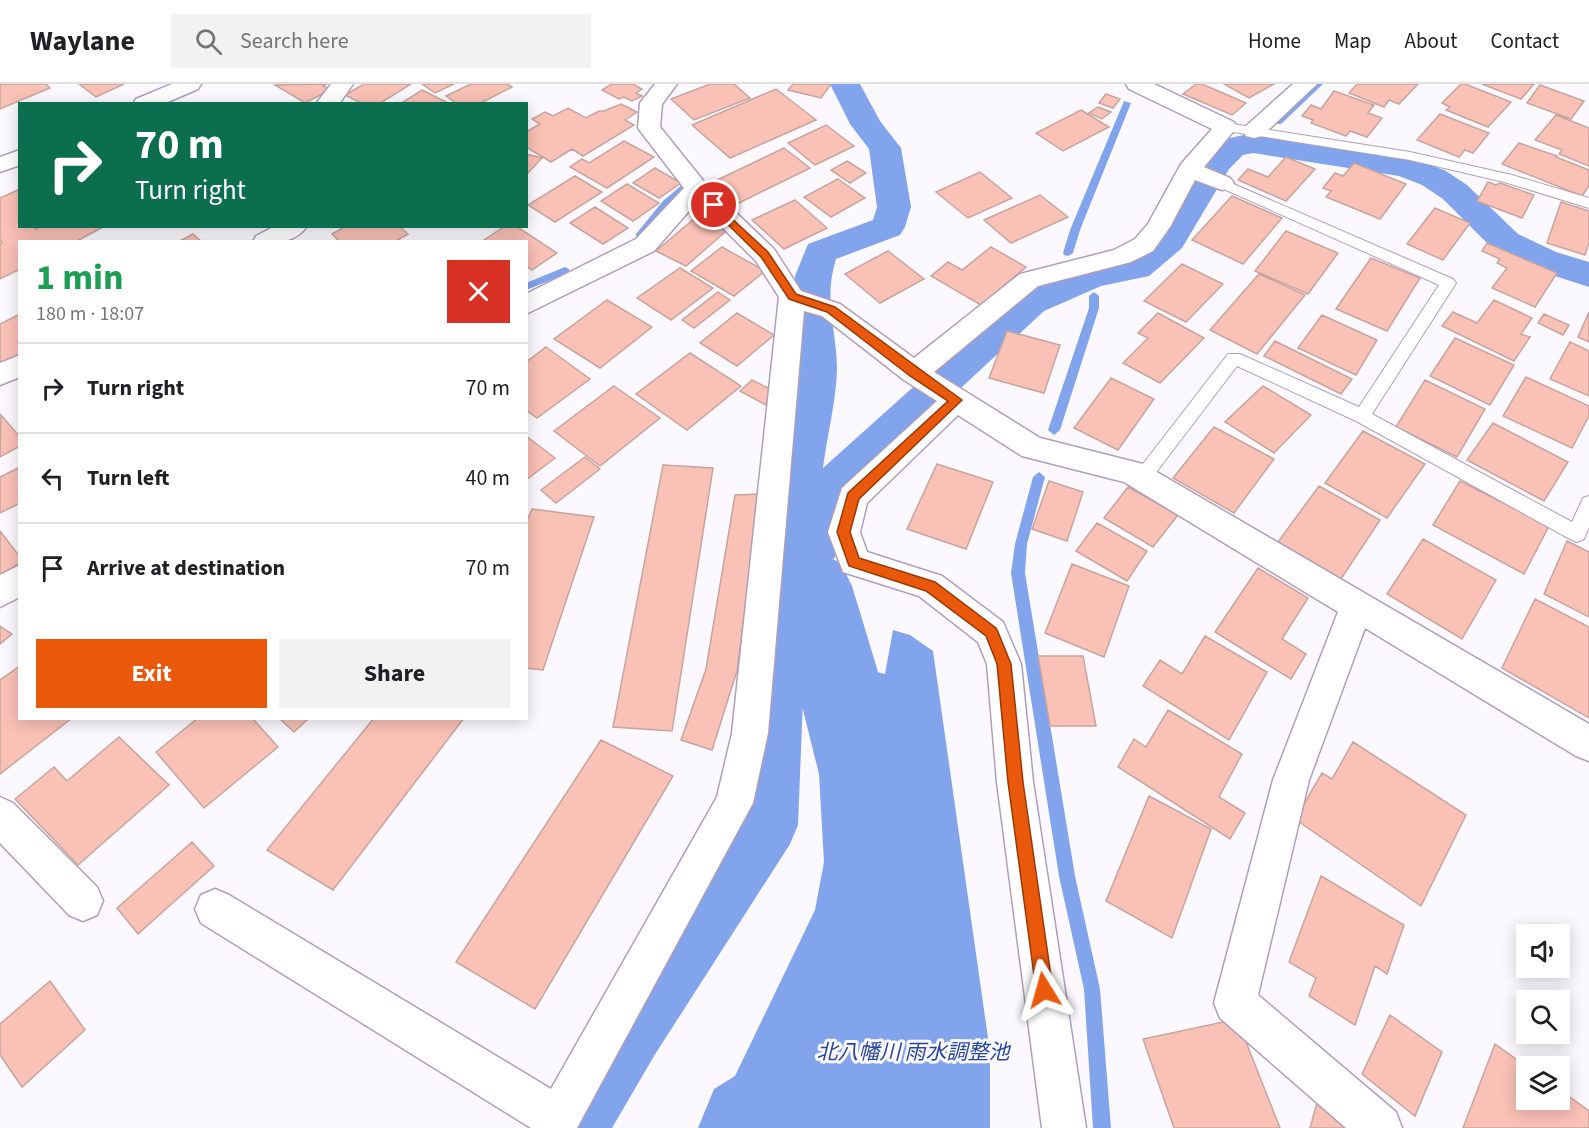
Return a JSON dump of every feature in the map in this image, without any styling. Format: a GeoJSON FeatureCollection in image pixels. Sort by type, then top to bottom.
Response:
{"type":"FeatureCollection","features":[{"type":"Feature","properties":{"kind":"main road"},"geometry":{"type":"LineString","coordinates":[[149,102],[190,84]]}},
{"type":"Feature","properties":{"kind":"main road"},"geometry":{"type":"LineString","coordinates":[[328,102],[342,84]]}},
{"type":"Feature","properties":{"kind":"main road"},"geometry":{"type":"LineString","coordinates":[[215,909],[556,1124],[734,803],[750,733],[792,297],[765,255],[697,188],[673,155],[649,129],[651,103],[666,84]]}},
{"type":"Feature","properties":{"kind":"main road"},"geometry":{"type":"LineString","coordinates":[[1064,1128],[1016,782],[1004,664],[991,632],[930,586],[854,562],[844,532],[853,496],[935,387],[1029,279],[1122,256],[1144,245],[1158,227],[1193,170],[1226,127],[1137,84]]}},
{"type":"Feature","properties":{"kind":"main road"},"geometry":{"type":"LineString","coordinates":[[1254,131],[1306,84]]}},
{"type":"Feature","properties":{"kind":"main road"},"geometry":{"type":"LineString","coordinates":[[0,165],[18,158]]}},
{"type":"Feature","properties":{"kind":"main road"},"geometry":{"type":"LineString","coordinates":[[1193,170],[1222,183]]}},
{"type":"Feature","properties":{"kind":"main road"},"geometry":{"type":"LineString","coordinates":[[528,304],[645,245],[697,188]]}},
{"type":"Feature","properties":{"kind":"main road"},"geometry":{"type":"LineString","coordinates":[[269,240],[291,228]]}},
{"type":"Feature","properties":{"kind":"main road"},"geometry":{"type":"LineString","coordinates":[[792,297],[831,310],[935,387],[1032,448],[1132,472],[1589,744]]}},
{"type":"Feature","properties":{"kind":"main road"},"geometry":{"type":"LineString","coordinates":[[0,375],[18,366]]}},
{"type":"Feature","properties":{"kind":"main road"},"geometry":{"type":"LineString","coordinates":[[0,593],[18,580]]}},
{"type":"Feature","properties":{"kind":"main road"},"geometry":{"type":"LineString","coordinates":[[1357,606],[1292,780],[1235,1003],[1380,1128]]}},
{"type":"Feature","properties":{"kind":"main road"},"geometry":{"type":"LineString","coordinates":[[0,816],[84,901]]}},
{"type":"Feature","properties":{"kind":"lane"},"geometry":{"type":"LineString","coordinates":[[1226,127],[1410,156],[1507,178],[1589,203]]}},
{"type":"Feature","properties":{"kind":"lane"},"geometry":{"type":"LineString","coordinates":[[1222,183],[1448,283],[1362,416]]}},
{"type":"Feature","properties":{"kind":"lane"},"geometry":{"type":"LineString","coordinates":[[1142,478],[1234,358],[1362,416],[1577,534],[1589,502]]}},
{"type":"Feature","properties":{"kind":"water","name":"北八幡川 雨水調整池"},"geometry":{"type":"Polygon","coordinates":[[[893,630],[910,635],[933,651],[990,1052],[990,1128],[786,1128],[826,1057],[880,942],[904,797],[878,703],[868,696],[873,671],[885,674],[893,630]]]}},
{"type":"Feature","properties":{"kind":"building"},"geometry":{"type":"Polygon","coordinates":[[[0,84],[46,84],[50,88],[0,109],[0,84]]]}},
{"type":"Feature","properties":{"kind":"building"},"geometry":{"type":"Polygon","coordinates":[[[79,84],[124,84],[96,97],[79,84]]]}},
{"type":"Feature","properties":{"kind":"building"},"geometry":{"type":"Polygon","coordinates":[[[327,84],[323,86],[330,90],[303,102],[275,85],[327,84]]]}},
{"type":"Feature","properties":{"kind":"building"},"geometry":{"type":"Polygon","coordinates":[[[364,84],[411,84],[382,102],[359,102],[345,95],[364,84]]]}},
{"type":"Feature","properties":{"kind":"building"},"geometry":{"type":"Polygon","coordinates":[[[422,84],[454,84],[435,93],[422,84]]]}},
{"type":"Feature","properties":{"kind":"building"},"geometry":{"type":"Polygon","coordinates":[[[471,84],[507,84],[512,87],[483,102],[454,102],[446,96],[471,84]]]}},
{"type":"Feature","properties":{"kind":"building"},"geometry":{"type":"Polygon","coordinates":[[[612,84],[633,84],[642,89],[636,93],[642,96],[632,101],[624,97],[619,99],[602,90],[612,84]]]}},
{"type":"Feature","properties":{"kind":"building"},"geometry":{"type":"Polygon","coordinates":[[[710,84],[734,84],[750,98],[694,120],[671,99],[710,84]]]}},
{"type":"Feature","properties":{"kind":"building"},"geometry":{"type":"Polygon","coordinates":[[[793,84],[831,84],[821,98],[788,90],[793,84]]]}},
{"type":"Feature","properties":{"kind":"building"},"geometry":{"type":"Polygon","coordinates":[[[1196,84],[1202,84],[1246,103],[1232,115],[1183,94],[1196,84]]]}},
{"type":"Feature","properties":{"kind":"building"},"geometry":{"type":"Polygon","coordinates":[[[1224,84],[1274,84],[1249,98],[1224,84]]]}},
{"type":"Feature","properties":{"kind":"building"},"geometry":{"type":"Polygon","coordinates":[[[1357,84],[1418,84],[1399,104],[1389,100],[1384,107],[1349,93],[1357,84]]]}},
{"type":"Feature","properties":{"kind":"building"},"geometry":{"type":"Polygon","coordinates":[[[1461,84],[1511,102],[1488,127],[1446,110],[1450,107],[1442,103],[1461,84]]]}},
{"type":"Feature","properties":{"kind":"building"},"geometry":{"type":"Polygon","coordinates":[[[1482,84],[1534,84],[1521,99],[1482,84]]]}},
{"type":"Feature","properties":{"kind":"building"},"geometry":{"type":"Polygon","coordinates":[[[1540,85],[1584,101],[1571,119],[1527,103],[1540,85]]]}},
{"type":"Feature","properties":{"kind":"building"},"geometry":{"type":"Polygon","coordinates":[[[776,89],[816,120],[730,158],[692,125],[776,89]]]}},
{"type":"Feature","properties":{"kind":"building"},"geometry":{"type":"Polygon","coordinates":[[[422,90],[446,102],[403,102],[422,90]]]}},
{"type":"Feature","properties":{"kind":"building"},"geometry":{"type":"Polygon","coordinates":[[[1334,91],[1374,105],[1368,113],[1382,118],[1367,137],[1350,131],[1346,136],[1311,123],[1313,120],[1302,116],[1311,105],[1321,109],[1334,91]]]}},
{"type":"Feature","properties":{"kind":"building"},"geometry":{"type":"Polygon","coordinates":[[[1106,94],[1120,99],[1113,108],[1099,103],[1106,94]]]}},
{"type":"Feature","properties":{"kind":"building"},"geometry":{"type":"Polygon","coordinates":[[[621,104],[637,112],[625,120],[634,125],[583,156],[572,149],[551,162],[528,148],[528,131],[540,124],[532,119],[545,112],[553,116],[568,108],[586,118],[599,111],[621,104]]]}},
{"type":"Feature","properties":{"kind":"building"},"geometry":{"type":"Polygon","coordinates":[[[1098,107],[1111,112],[1102,119],[1089,113],[1098,107]]]}},
{"type":"Feature","properties":{"kind":"building"},"geometry":{"type":"Polygon","coordinates":[[[1081,110],[1109,127],[1063,151],[1036,133],[1081,110]]]}},
{"type":"Feature","properties":{"kind":"building"},"geometry":{"type":"Polygon","coordinates":[[[1440,114],[1489,133],[1473,153],[1465,150],[1459,157],[1417,140],[1440,114]]]}},
{"type":"Feature","properties":{"kind":"building"},"geometry":{"type":"Polygon","coordinates":[[[1556,115],[1589,128],[1589,166],[1559,154],[1562,150],[1535,140],[1556,115]]]}},
{"type":"Feature","properties":{"kind":"building"},"geometry":{"type":"Polygon","coordinates":[[[826,125],[854,146],[815,165],[788,143],[826,125]]]}},
{"type":"Feature","properties":{"kind":"building"},"geometry":{"type":"Polygon","coordinates":[[[624,141],[654,157],[607,188],[570,167],[582,159],[589,163],[624,141]]]}},
{"type":"Feature","properties":{"kind":"building"},"geometry":{"type":"Polygon","coordinates":[[[1519,143],[1589,170],[1589,186],[1582,196],[1502,164],[1519,143]]]}},
{"type":"Feature","properties":{"kind":"building"},"geometry":{"type":"Polygon","coordinates":[[[784,148],[810,168],[737,204],[711,183],[784,148]]]}},
{"type":"Feature","properties":{"kind":"building"},"geometry":{"type":"Polygon","coordinates":[[[528,154],[542,158],[528,173],[528,154]]]}},
{"type":"Feature","properties":{"kind":"building"},"geometry":{"type":"Polygon","coordinates":[[[1286,157],[1315,169],[1286,201],[1238,180],[1248,169],[1268,177],[1286,157]]]}},
{"type":"Feature","properties":{"kind":"building"},"geometry":{"type":"Polygon","coordinates":[[[847,161],[866,173],[850,183],[831,170],[847,161]]]}},
{"type":"Feature","properties":{"kind":"building"},"geometry":{"type":"Polygon","coordinates":[[[1354,163],[1406,184],[1380,219],[1326,197],[1331,191],[1323,188],[1335,173],[1343,176],[1354,163]]]}},
{"type":"Feature","properties":{"kind":"building"},"geometry":{"type":"Polygon","coordinates":[[[655,168],[681,183],[659,198],[633,183],[655,168]]]}},
{"type":"Feature","properties":{"kind":"building"},"geometry":{"type":"Polygon","coordinates":[[[980,172],[1012,198],[968,218],[936,192],[980,172]]]}},
{"type":"Feature","properties":{"kind":"building"},"geometry":{"type":"Polygon","coordinates":[[[575,176],[602,192],[555,222],[528,205],[575,176]]]}},
{"type":"Feature","properties":{"kind":"building"},"geometry":{"type":"Polygon","coordinates":[[[838,179],[865,198],[831,217],[804,197],[838,179]]]}},
{"type":"Feature","properties":{"kind":"building"},"geometry":{"type":"Polygon","coordinates":[[[1488,182],[1496,185],[1500,183],[1534,195],[1522,218],[1477,201],[1488,182]]]}},
{"type":"Feature","properties":{"kind":"building"},"geometry":{"type":"Polygon","coordinates":[[[627,184],[659,203],[633,221],[601,201],[627,184]]]}},
{"type":"Feature","properties":{"kind":"building"},"geometry":{"type":"Polygon","coordinates":[[[18,190],[18,228],[101,228],[79,240],[18,240],[18,270],[0,279],[0,244],[2,243],[0,240],[0,198],[18,190]]]}},
{"type":"Feature","properties":{"kind":"building"},"geometry":{"type":"Polygon","coordinates":[[[1040,195],[1068,217],[1011,243],[984,220],[1040,195]]]}},
{"type":"Feature","properties":{"kind":"building"},"geometry":{"type":"Polygon","coordinates":[[[1232,196],[1282,218],[1243,264],[1192,240],[1232,196]]]}},
{"type":"Feature","properties":{"kind":"building"},"geometry":{"type":"Polygon","coordinates":[[[795,200],[827,228],[784,249],[752,220],[795,200]]]}},
{"type":"Feature","properties":{"kind":"building"},"geometry":{"type":"Polygon","coordinates":[[[1561,202],[1589,211],[1589,243],[1585,255],[1547,243],[1561,202]]]}},
{"type":"Feature","properties":{"kind":"building"},"geometry":{"type":"Polygon","coordinates":[[[595,207],[628,228],[603,244],[570,223],[595,207]]]}},
{"type":"Feature","properties":{"kind":"building"},"geometry":{"type":"Polygon","coordinates":[[[1435,208],[1470,223],[1443,260],[1407,244],[1435,208]]]}},
{"type":"Feature","properties":{"kind":"building"},"geometry":{"type":"Polygon","coordinates":[[[701,213],[731,227],[686,266],[656,251],[701,213]]]}},
{"type":"Feature","properties":{"kind":"building"},"geometry":{"type":"Polygon","coordinates":[[[342,228],[401,228],[408,234],[398,240],[338,240],[332,234],[342,228]]]}},
{"type":"Feature","properties":{"kind":"building"},"geometry":{"type":"Polygon","coordinates":[[[502,228],[519,228],[557,253],[532,270],[528,267],[528,240],[484,240],[502,228]]]}},
{"type":"Feature","properties":{"kind":"building"},"geometry":{"type":"Polygon","coordinates":[[[1286,231],[1338,253],[1308,294],[1255,271],[1286,231]]]}},
{"type":"Feature","properties":{"kind":"building"},"geometry":{"type":"Polygon","coordinates":[[[193,234],[200,240],[182,240],[193,234]]]}},
{"type":"Feature","properties":{"kind":"building"},"geometry":{"type":"Polygon","coordinates":[[[1487,243],[1557,273],[1535,307],[1492,288],[1507,268],[1497,263],[1500,259],[1482,251],[1487,243]]]}},
{"type":"Feature","properties":{"kind":"building"},"geometry":{"type":"Polygon","coordinates":[[[722,247],[765,271],[734,296],[691,271],[722,247]]]}},
{"type":"Feature","properties":{"kind":"building"},"geometry":{"type":"Polygon","coordinates":[[[991,247],[1026,267],[981,305],[931,276],[948,262],[962,270],[991,247]]]}},
{"type":"Feature","properties":{"kind":"building"},"geometry":{"type":"Polygon","coordinates":[[[888,251],[924,279],[880,303],[845,274],[888,251]]]}},
{"type":"Feature","properties":{"kind":"building"},"geometry":{"type":"Polygon","coordinates":[[[1371,258],[1420,278],[1387,331],[1336,309],[1371,258]]]}},
{"type":"Feature","properties":{"kind":"building"},"geometry":{"type":"Polygon","coordinates":[[[1182,264],[1223,284],[1186,322],[1144,301],[1182,264]]]}},
{"type":"Feature","properties":{"kind":"building"},"geometry":{"type":"Polygon","coordinates":[[[680,268],[713,288],[671,320],[637,298],[680,268]]]}},
{"type":"Feature","properties":{"kind":"building"},"geometry":{"type":"Polygon","coordinates":[[[1259,274],[1305,295],[1257,354],[1210,330],[1259,274]]]}},
{"type":"Feature","properties":{"kind":"building"},"geometry":{"type":"Polygon","coordinates":[[[718,292],[730,300],[694,328],[682,320],[718,292]]]}},
{"type":"Feature","properties":{"kind":"building"},"geometry":{"type":"Polygon","coordinates":[[[607,300],[652,327],[600,368],[554,339],[607,300]]]}},
{"type":"Feature","properties":{"kind":"building"},"geometry":{"type":"Polygon","coordinates":[[[1494,300],[1532,318],[1521,334],[1530,337],[1514,361],[1442,326],[1453,312],[1477,323],[1494,300]]]}},
{"type":"Feature","properties":{"kind":"building"},"geometry":{"type":"Polygon","coordinates":[[[1589,312],[1589,342],[1578,337],[1589,312]]]}},
{"type":"Feature","properties":{"kind":"building"},"geometry":{"type":"Polygon","coordinates":[[[737,313],[774,335],[737,366],[700,343],[737,313]]]}},
{"type":"Feature","properties":{"kind":"building"},"geometry":{"type":"Polygon","coordinates":[[[1158,313],[1204,338],[1160,383],[1123,363],[1148,338],[1138,333],[1158,313]]]}},
{"type":"Feature","properties":{"kind":"building"},"geometry":{"type":"Polygon","coordinates":[[[1544,314],[1569,325],[1563,335],[1538,323],[1544,314]]]}},
{"type":"Feature","properties":{"kind":"building"},"geometry":{"type":"Polygon","coordinates":[[[18,315],[18,355],[0,365],[0,324],[18,315]]]}},
{"type":"Feature","properties":{"kind":"building"},"geometry":{"type":"Polygon","coordinates":[[[1322,315],[1377,340],[1356,375],[1298,348],[1322,315]]]}},
{"type":"Feature","properties":{"kind":"building"},"geometry":{"type":"Polygon","coordinates":[[[1007,331],[1060,345],[1044,393],[989,378],[1007,331]]]}},
{"type":"Feature","properties":{"kind":"building"},"geometry":{"type":"Polygon","coordinates":[[[1455,338],[1514,365],[1490,405],[1430,376],[1455,338]]]}},
{"type":"Feature","properties":{"kind":"building"},"geometry":{"type":"Polygon","coordinates":[[[1275,341],[1352,379],[1341,394],[1264,356],[1275,341]]]}},
{"type":"Feature","properties":{"kind":"building"},"geometry":{"type":"Polygon","coordinates":[[[1570,342],[1589,351],[1589,396],[1550,379],[1570,342]]]}},
{"type":"Feature","properties":{"kind":"building"},"geometry":{"type":"Polygon","coordinates":[[[546,347],[590,379],[537,418],[528,411],[528,360],[546,347]]]}},
{"type":"Feature","properties":{"kind":"building"},"geometry":{"type":"Polygon","coordinates":[[[690,353],[741,386],[687,430],[636,394],[690,353]]]}},
{"type":"Feature","properties":{"kind":"building"},"geometry":{"type":"Polygon","coordinates":[[[1526,377],[1589,406],[1589,416],[1572,448],[1503,416],[1526,377]]]}},
{"type":"Feature","properties":{"kind":"building"},"geometry":{"type":"Polygon","coordinates":[[[1111,378],[1154,399],[1118,450],[1074,428],[1111,378]]]}},
{"type":"Feature","properties":{"kind":"building"},"geometry":{"type":"Polygon","coordinates":[[[752,380],[770,389],[766,405],[740,391],[752,380]]]}},
{"type":"Feature","properties":{"kind":"building"},"geometry":{"type":"Polygon","coordinates":[[[1425,380],[1485,409],[1457,457],[1396,427],[1425,380]]]}},
{"type":"Feature","properties":{"kind":"building"},"geometry":{"type":"Polygon","coordinates":[[[614,386],[660,418],[600,466],[554,431],[614,386]]]}},
{"type":"Feature","properties":{"kind":"building"},"geometry":{"type":"Polygon","coordinates":[[[1263,386],[1311,415],[1274,453],[1225,422],[1263,386]]]}},
{"type":"Feature","properties":{"kind":"building"},"geometry":{"type":"Polygon","coordinates":[[[1,415],[18,435],[18,447],[0,457],[1,415]]]}},
{"type":"Feature","properties":{"kind":"building"},"geometry":{"type":"Polygon","coordinates":[[[1493,423],[1568,462],[1544,501],[1467,460],[1493,423]]]}},
{"type":"Feature","properties":{"kind":"building"},"geometry":{"type":"Polygon","coordinates":[[[1214,427],[1274,459],[1234,513],[1173,478],[1214,427]]]}},
{"type":"Feature","properties":{"kind":"building"},"geometry":{"type":"Polygon","coordinates":[[[1363,431],[1425,464],[1387,518],[1325,483],[1363,431]]]}},
{"type":"Feature","properties":{"kind":"building"},"geometry":{"type":"Polygon","coordinates":[[[528,438],[555,458],[528,478],[528,438]]]}},
{"type":"Feature","properties":{"kind":"building"},"geometry":{"type":"Polygon","coordinates":[[[585,457],[600,469],[556,503],[541,490],[585,457]]]}},
{"type":"Feature","properties":{"kind":"building"},"geometry":{"type":"Polygon","coordinates":[[[937,464],[993,482],[966,549],[907,529],[937,464]]]}},
{"type":"Feature","properties":{"kind":"building"},"geometry":{"type":"Polygon","coordinates":[[[663,465],[713,468],[672,731],[613,727],[663,465]]]}},
{"type":"Feature","properties":{"kind":"building"},"geometry":{"type":"Polygon","coordinates":[[[18,468],[18,504],[0,513],[0,477],[18,468]]]}},
{"type":"Feature","properties":{"kind":"building"},"geometry":{"type":"Polygon","coordinates":[[[1049,481],[1083,492],[1067,541],[1032,529],[1049,481]]]}},
{"type":"Feature","properties":{"kind":"building"},"geometry":{"type":"Polygon","coordinates":[[[1460,481],[1549,526],[1524,574],[1433,525],[1460,481]]]}},
{"type":"Feature","properties":{"kind":"building"},"geometry":{"type":"Polygon","coordinates":[[[1319,486],[1380,520],[1341,579],[1278,542],[1319,486]]]}},
{"type":"Feature","properties":{"kind":"building"},"geometry":{"type":"Polygon","coordinates":[[[1128,487],[1178,515],[1153,547],[1104,518],[1128,487]]]}},
{"type":"Feature","properties":{"kind":"building"},"geometry":{"type":"Polygon","coordinates":[[[760,494],[737,671],[712,750],[681,740],[706,669],[735,495],[760,494]]]}},
{"type":"Feature","properties":{"kind":"building"},"geometry":{"type":"Polygon","coordinates":[[[532,509],[594,517],[543,670],[528,668],[528,518],[532,509]]]}},
{"type":"Feature","properties":{"kind":"building"},"geometry":{"type":"Polygon","coordinates":[[[1097,523],[1147,551],[1127,581],[1076,551],[1097,523]]]}},
{"type":"Feature","properties":{"kind":"building"},"geometry":{"type":"Polygon","coordinates":[[[0,531],[18,554],[18,564],[0,575],[0,531]]]}},
{"type":"Feature","properties":{"kind":"building"},"geometry":{"type":"Polygon","coordinates":[[[1423,539],[1496,580],[1462,639],[1387,594],[1423,539]]]}},
{"type":"Feature","properties":{"kind":"building"},"geometry":{"type":"Polygon","coordinates":[[[1567,541],[1589,552],[1589,617],[1544,594],[1567,541]]]}},
{"type":"Feature","properties":{"kind":"building"},"geometry":{"type":"Polygon","coordinates":[[[1072,564],[1129,586],[1104,657],[1045,633],[1072,564]]]}},
{"type":"Feature","properties":{"kind":"building"},"geometry":{"type":"Polygon","coordinates":[[[1258,568],[1308,598],[1282,639],[1306,654],[1291,679],[1215,632],[1258,568]]]}},
{"type":"Feature","properties":{"kind":"building"},"geometry":{"type":"Polygon","coordinates":[[[1535,599],[1589,627],[1589,718],[1502,668],[1535,599]]]}},
{"type":"Feature","properties":{"kind":"building"},"geometry":{"type":"Polygon","coordinates":[[[0,626],[12,634],[0,644],[0,626]]]}},
{"type":"Feature","properties":{"kind":"building"},"geometry":{"type":"Polygon","coordinates":[[[1205,636],[1267,672],[1229,740],[1143,686],[1160,660],[1182,674],[1205,636]]]}},
{"type":"Feature","properties":{"kind":"building"},"geometry":{"type":"Polygon","coordinates":[[[1038,656],[1083,656],[1096,726],[1050,726],[1038,656]]]}},
{"type":"Feature","properties":{"kind":"building"},"geometry":{"type":"Polygon","coordinates":[[[18,667],[18,720],[69,720],[0,774],[0,680],[18,667]]]}},
{"type":"Feature","properties":{"kind":"building"},"geometry":{"type":"Polygon","coordinates":[[[1168,710],[1242,754],[1219,797],[1245,813],[1230,839],[1118,767],[1134,739],[1146,747],[1168,710]]]}},
{"type":"Feature","properties":{"kind":"building"},"geometry":{"type":"Polygon","coordinates":[[[196,720],[254,720],[278,747],[204,808],[156,752],[196,720]]]}},
{"type":"Feature","properties":{"kind":"building"},"geometry":{"type":"Polygon","coordinates":[[[281,720],[307,720],[294,732],[281,720]]]}},
{"type":"Feature","properties":{"kind":"building"},"geometry":{"type":"Polygon","coordinates":[[[372,720],[462,720],[333,890],[267,850],[372,720]]]}},
{"type":"Feature","properties":{"kind":"building"},"geometry":{"type":"Polygon","coordinates":[[[119,737],[169,785],[78,865],[15,799],[54,767],[67,781],[119,737]]]}},
{"type":"Feature","properties":{"kind":"building"},"geometry":{"type":"Polygon","coordinates":[[[601,740],[673,776],[535,1009],[456,962],[601,740]]]}},
{"type":"Feature","properties":{"kind":"building"},"geometry":{"type":"Polygon","coordinates":[[[1353,742],[1466,815],[1421,906],[1295,819],[1322,773],[1332,779],[1353,742]]]}},
{"type":"Feature","properties":{"kind":"building"},"geometry":{"type":"Polygon","coordinates":[[[1149,796],[1211,829],[1172,938],[1106,901],[1149,796]]]}},
{"type":"Feature","properties":{"kind":"building"},"geometry":{"type":"Polygon","coordinates":[[[192,842],[214,866],[138,934],[117,908],[192,842]]]}},
{"type":"Feature","properties":{"kind":"building"},"geometry":{"type":"Polygon","coordinates":[[[1321,876],[1404,925],[1387,974],[1375,966],[1355,1025],[1309,996],[1316,978],[1289,962],[1321,876]]]}},
{"type":"Feature","properties":{"kind":"building"},"geometry":{"type":"Polygon","coordinates":[[[50,981],[85,1030],[22,1087],[0,1055],[0,1024],[50,981]]]}},
{"type":"Feature","properties":{"kind":"building"},"geometry":{"type":"Polygon","coordinates":[[[1390,1015],[1442,1052],[1415,1116],[1362,1074],[1390,1015]]]}},
{"type":"Feature","properties":{"kind":"building"},"geometry":{"type":"Polygon","coordinates":[[[1237,1019],[1280,1128],[1174,1128],[1143,1039],[1237,1019]]]}},
{"type":"Feature","properties":{"kind":"building"},"geometry":{"type":"Polygon","coordinates":[[[1495,1044],[1516,1059],[1516,1110],[1570,1110],[1570,1097],[1589,1111],[1589,1128],[1463,1128],[1495,1044]]]}},
{"type":"Feature","properties":{"kind":"building"},"geometry":{"type":"Polygon","coordinates":[[[1318,1099],[1364,1128],[1310,1128],[1318,1099]]]}},
{"type":"Feature","properties":{"kind":"waterway"},"geometry":{"type":"LineString","coordinates":[[577,1128],[633,1035],[771,825],[784,600],[792,531],[817,370],[811,312],[813,276],[821,252],[888,227],[894,207],[885,148],[866,124],[845,84]]}},
{"type":"Feature","properties":{"kind":"waterway"},"geometry":{"type":"LineString","coordinates":[[1278,122],[1319,84]]}},
{"type":"Feature","properties":{"kind":"waterway"},"geometry":{"type":"LineString","coordinates":[[1068,253],[1075,230],[1127,103]]}},
{"type":"Feature","properties":{"kind":"waterway"},"geometry":{"type":"LineString","coordinates":[[818,546],[825,492],[922,400],[1031,302],[1092,276],[1136,267],[1170,240],[1216,164],[1232,147],[1253,143],[1406,167],[1434,178],[1455,192],[1506,242],[1543,260],[1589,275]]}},
{"type":"Feature","properties":{"kind":"waterway"},"geometry":{"type":"LineString","coordinates":[[640,236],[666,203],[683,187]]}},
{"type":"Feature","properties":{"kind":"waterway"},"geometry":{"type":"LineString","coordinates":[[528,286],[565,271]]}},
{"type":"Feature","properties":{"kind":"waterway"},"geometry":{"type":"LineString","coordinates":[[1054,430],[1094,308],[1094,296]]}},
{"type":"Feature","properties":{"kind":"waterway"},"geometry":{"type":"LineString","coordinates":[[1039,477],[1021,544],[1018,573],[1067,876],[1092,989],[1102,1128]]}},
{"type":"Feature","properties":{"kind":"waterway"},"geometry":{"type":"LineString","coordinates":[[753,1128],[773,1114],[862,918],[871,862],[864,774],[812,586]]}},
{"type":"Feature","properties":{"kind":"route"},"geometry":{"type":"LineString","coordinates":[[714,205],[765,255],[792,297],[831,310],[914,374],[956,400],[853,496],[844,532],[854,562],[930,586],[991,632],[1004,664],[1016,782],[1044,990]]}}]}
